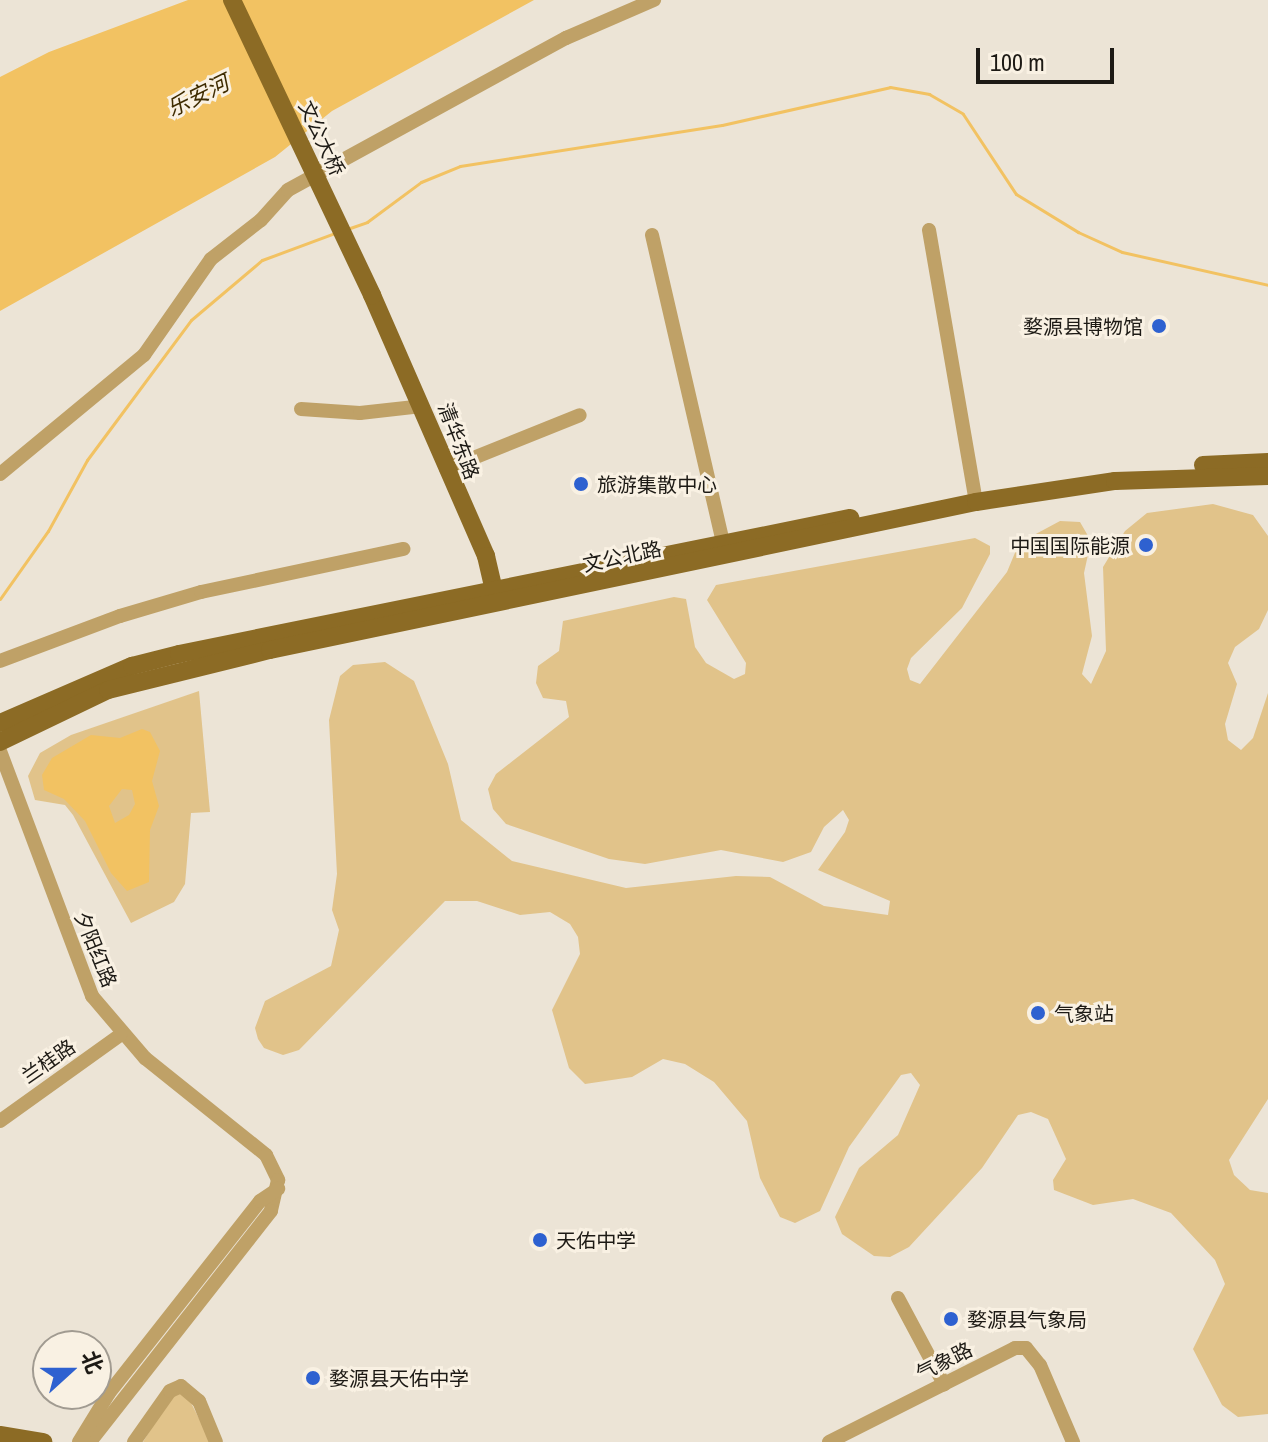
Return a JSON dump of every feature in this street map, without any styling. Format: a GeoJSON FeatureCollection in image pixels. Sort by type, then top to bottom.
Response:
{"type":"FeatureCollection","features":[{"type":"Feature","properties":{"kind":"main road","name":"文公大桥"},"geometry":{"type":"LineString","coordinates":[[232,0],[372,295]]}},
{"type":"Feature","properties":{"kind":"main road","name":"清华东路"},"geometry":{"type":"LineString","coordinates":[[372,295],[486,556],[496,597]]}},
{"type":"Feature","properties":{"kind":"main road","name":"文公北路"},"geometry":{"type":"LineString","coordinates":[[0,723],[132,666],[496,597],[1107,472],[1268,462]]}},
{"type":"Feature","properties":{"kind":"main road","name":"文公北路"},"geometry":{"type":"LineString","coordinates":[[975,497],[1115,481],[1268,476]]}},
{"type":"Feature","properties":{"kind":"main road","name":"文公北路"},"geometry":{"type":"LineString","coordinates":[[0,742],[56,712],[155,675],[496,597]]}},
{"type":"Feature","properties":{"kind":"main road"},"geometry":{"type":"LineString","coordinates":[[0,1435],[43,1442]]}},
{"type":"Feature","properties":{"kind":"street"},"geometry":{"type":"LineString","coordinates":[[0,474],[144,355],[211,259],[261,220],[288,190],[566,38],[654,0]]}},
{"type":"Feature","properties":{"kind":"street"},"geometry":{"type":"LineString","coordinates":[[929,230],[975,497]]}},
{"type":"Feature","properties":{"kind":"street"},"geometry":{"type":"LineString","coordinates":[[652,235],[725,550]]}},
{"type":"Feature","properties":{"kind":"street"},"geometry":{"type":"LineString","coordinates":[[301,409],[360,413],[422,406]]}},
{"type":"Feature","properties":{"kind":"street"},"geometry":{"type":"LineString","coordinates":[[446,469],[580,415]]}},
{"type":"Feature","properties":{"kind":"street"},"geometry":{"type":"LineString","coordinates":[[0,661],[120,616],[201,592],[403,549]]}},
{"type":"Feature","properties":{"kind":"street","name":"夕阳红路"},"geometry":{"type":"LineString","coordinates":[[0,751],[83,978],[120,1035],[266,1155],[278,1189]]}},
{"type":"Feature","properties":{"kind":"street","name":"兰桂路"},"geometry":{"type":"LineString","coordinates":[[0,1121],[120,1035]]}},
{"type":"Feature","properties":{"kind":"street"},"geometry":{"type":"LineString","coordinates":[[79,1442],[109,1393],[241,1225],[260,1201],[278,1189]]}},
{"type":"Feature","properties":{"kind":"street"},"geometry":{"type":"LineString","coordinates":[[90,1442],[271,1211],[278,1189]]}},
{"type":"Feature","properties":{"kind":"street"},"geometry":{"type":"LineString","coordinates":[[898,1298],[944,1384]]}},
{"type":"Feature","properties":{"kind":"street","name":"气象路"},"geometry":{"type":"LineString","coordinates":[[829,1442],[1015,1348],[1026,1348],[1040,1365],[1073,1442]]}},
{"type":"Feature","properties":{"kind":"street"},"geometry":{"type":"LineString","coordinates":[[134,1442],[170,1391],[181,1386],[199,1401],[216,1442]]}},
{"type":"Feature","properties":{"kind":"shaded area"},"geometry":{"type":"Polygon","coordinates":[[[1213,504],[1253,515],[1268,536],[1268,610],[1259,629],[1235,647],[1228,663],[1237,684],[1225,724],[1228,740],[1241,750],[1253,738],[1268,693],[1268,1099],[1229,1160],[1234,1175],[1250,1190],[1268,1193],[1268,1414],[1238,1417],[1222,1405],[1193,1349],[1225,1284],[1215,1260],[1171,1213],[1133,1199],[1093,1205],[1054,1190],[1053,1180],[1066,1159],[1048,1119],[1031,1112],[1018,1115],[982,1168],[909,1247],[890,1257],[874,1256],[842,1234],[835,1217],[859,1168],[898,1135],[920,1085],[911,1073],[901,1075],[849,1147],[820,1211],[795,1223],[780,1217],[760,1178],[747,1121],[714,1082],[685,1064],[663,1059],[632,1077],[585,1084],[569,1068],[552,1010],[580,954],[578,937],[570,924],[550,912],[520,915],[477,901],[445,901],[299,1050],[283,1055],[264,1048],[258,1039],[255,1028],[265,1001],[331,966],[339,930],[332,910],[337,874],[329,720],[340,676],[353,665],[385,662],[414,681],[448,764],[461,820],[512,861],[626,888],[736,876],[770,877],[824,906],[888,915],[890,901],[818,870],[845,832],[849,820],[843,810],[824,827],[811,852],[783,862],[721,850],[645,864],[609,859],[506,824],[493,809],[488,789],[496,774],[569,717],[566,701],[543,698],[536,683],[538,666],[559,651],[563,621],[674,597],[686,599],[695,647],[706,663],[734,679],[745,674],[746,663],[707,600],[716,585],[975,538],[990,546],[990,554],[962,608],[911,658],[907,669],[910,680],[920,684],[1007,572],[1019,543],[1060,521],[1080,522],[1091,541],[1084,573],[1092,636],[1082,674],[1091,684],[1106,651],[1103,567],[1125,531],[1147,513],[1213,504]]]}},
{"type":"Feature","properties":{"kind":"shaded area"},"geometry":{"type":"Polygon","coordinates":[[[199,691],[210,812],[191,813],[185,884],[174,902],[131,923],[73,815],[65,805],[35,800],[28,776],[40,753],[71,735],[199,691]]]}},
{"type":"Feature","properties":{"kind":"shaded area"},"geometry":{"type":"Polygon","coordinates":[[[174,1391],[188,1397],[211,1442],[143,1442],[174,1391]]]}},
{"type":"Feature","properties":{"kind":"water","name":"乐安河"},"geometry":{"type":"Polygon","coordinates":[[[188,0],[534,0],[332,111],[275,157],[0,311],[0,77],[49,52],[188,0]]]}},
{"type":"Feature","properties":{"kind":"water"},"geometry":{"type":"Polygon","coordinates":[[[142,729],[150,732],[160,751],[152,781],[159,806],[150,830],[149,882],[127,891],[111,873],[85,821],[64,799],[44,790],[42,775],[52,758],[91,735],[120,738],[142,729]],[[122,789],[109,806],[115,823],[129,815],[135,804],[132,790],[122,789]]]}},
{"type":"Feature","properties":{"kind":"waterway"},"geometry":{"type":"LineString","coordinates":[[350,228],[367,222],[421,182],[460,166],[722,125],[890,87],[929,94],[963,114],[1016,194],[1078,232],[1122,252],[1268,285]]}},
{"type":"Feature","properties":{"kind":"waterway"},"geometry":{"type":"LineString","coordinates":[[0,599],[48,531],[87,460],[191,320],[262,260],[335,233]]}},
{"type":"Feature","properties":{"kind":"place","name":"婺源县博物馆"},"geometry":{"type":"Point","coordinates":[1159,326]}},
{"type":"Feature","properties":{"kind":"place","name":"旅游集散中心"},"geometry":{"type":"Point","coordinates":[581,484]}},
{"type":"Feature","properties":{"kind":"place","name":"中国国际能源"},"geometry":{"type":"Point","coordinates":[1146,545]}},
{"type":"Feature","properties":{"kind":"place","name":"气象站"},"geometry":{"type":"Point","coordinates":[1038,1013]}},
{"type":"Feature","properties":{"kind":"place","name":"天佑中学"},"geometry":{"type":"Point","coordinates":[540,1240]}},
{"type":"Feature","properties":{"kind":"place","name":"婺源县气象局"},"geometry":{"type":"Point","coordinates":[951,1319]}},
{"type":"Feature","properties":{"kind":"place","name":"婺源县天佑中学"},"geometry":{"type":"Point","coordinates":[313,1378]}}]}
